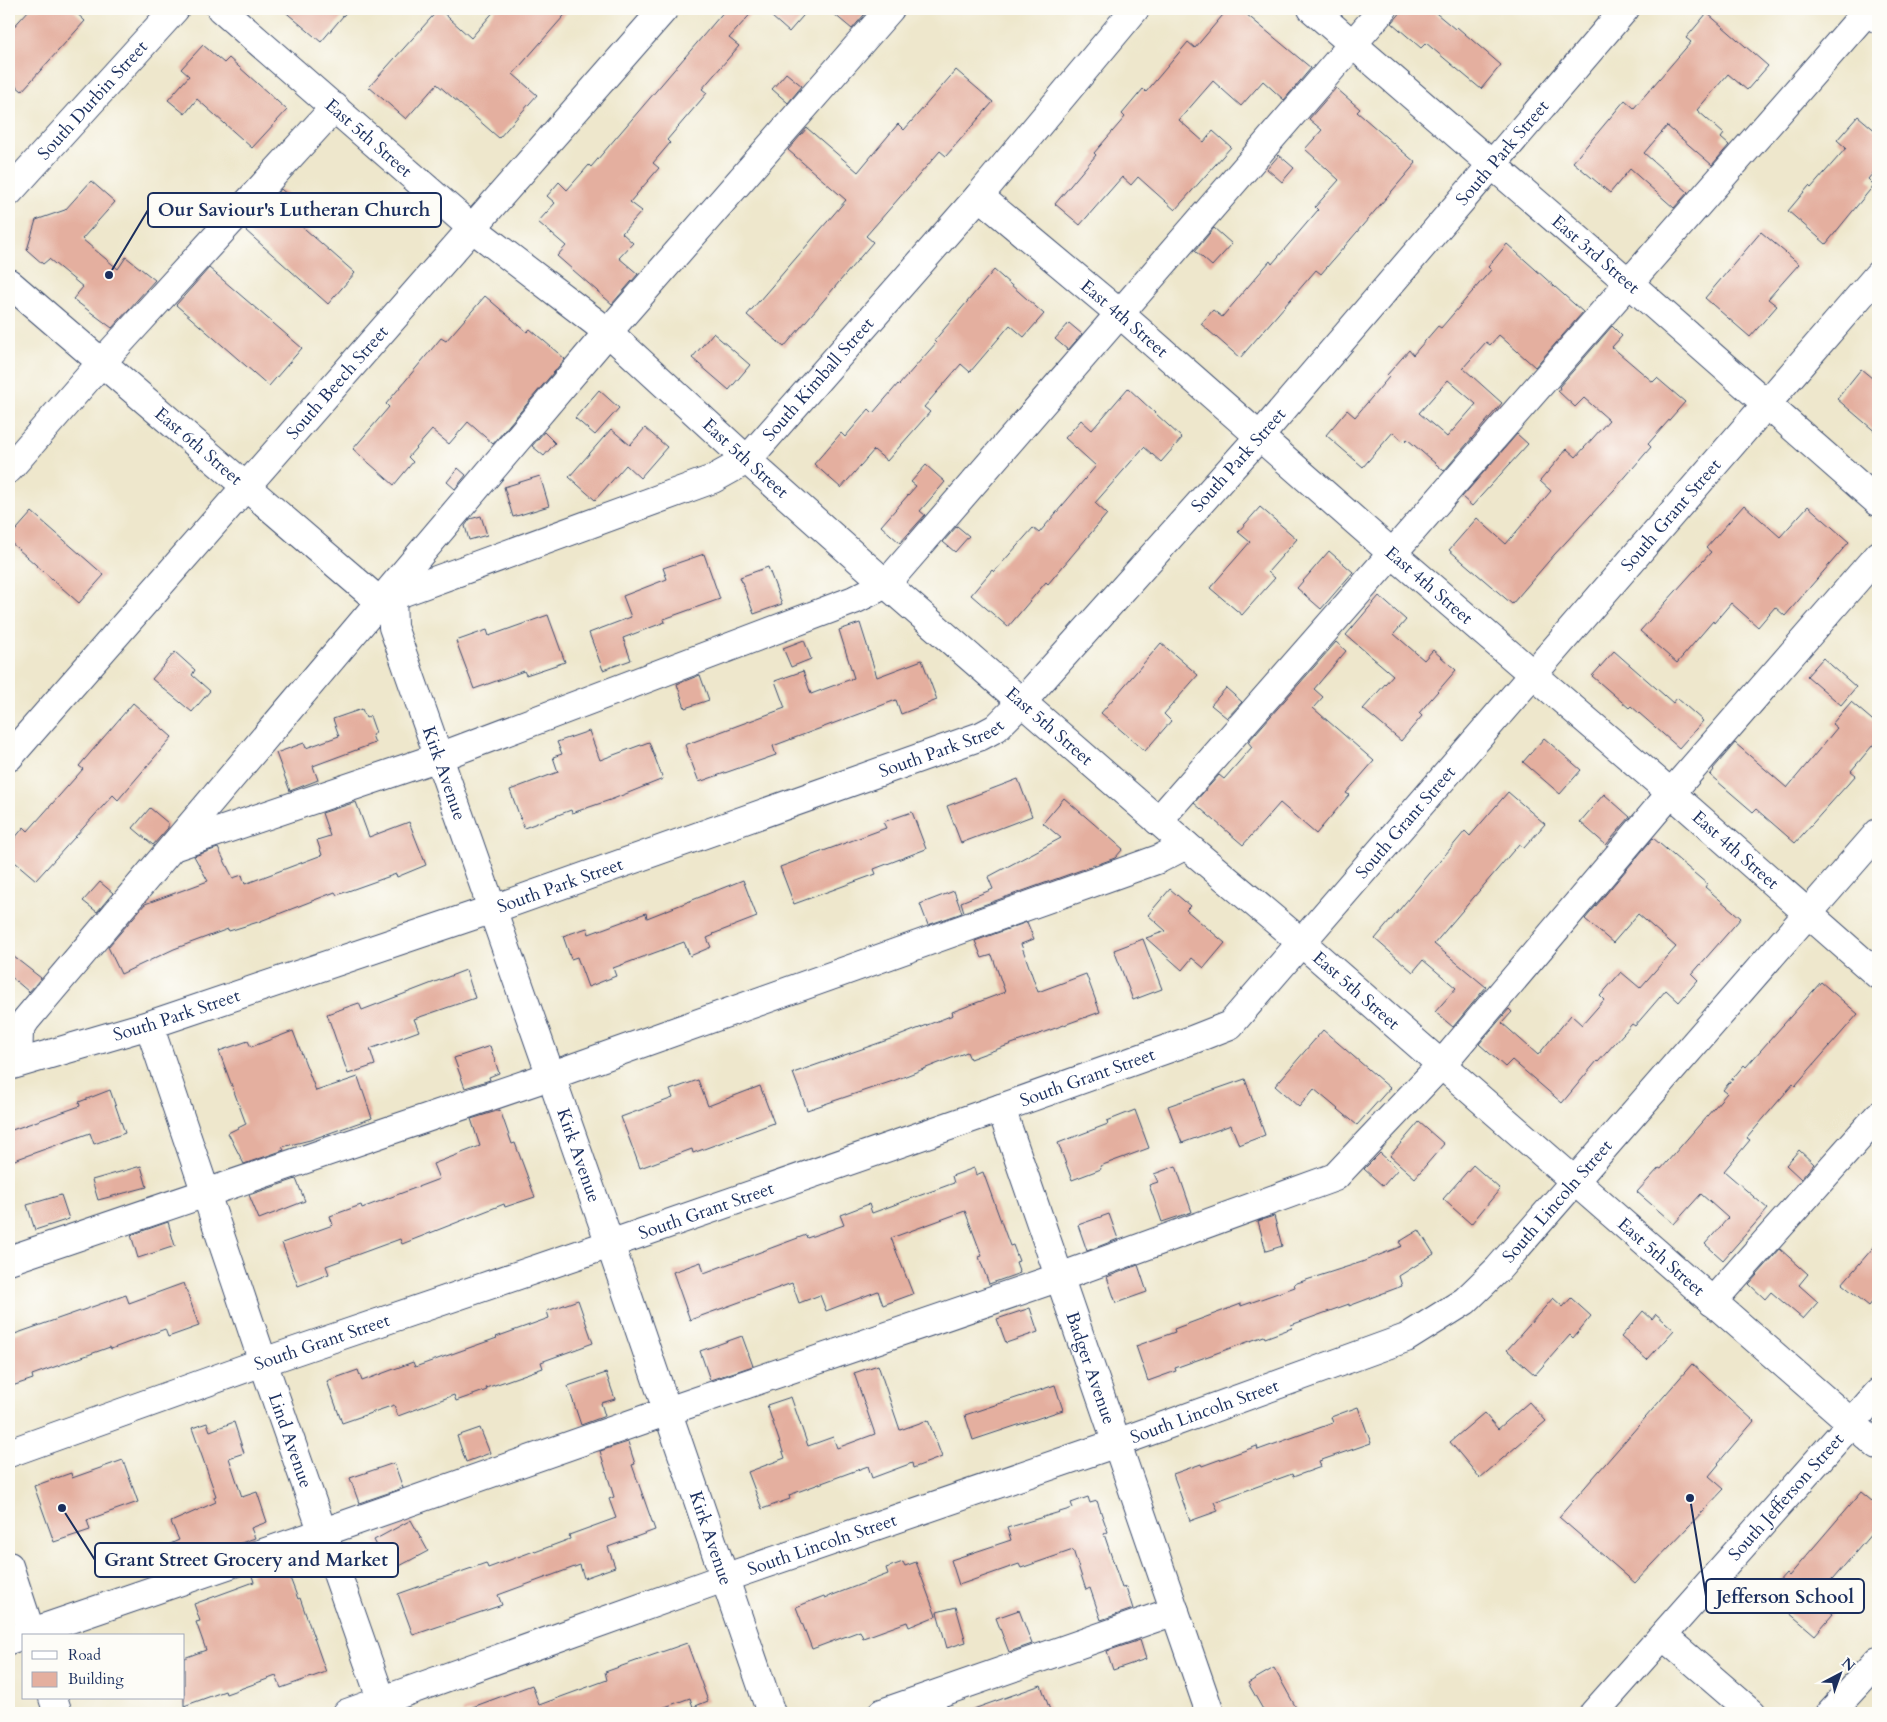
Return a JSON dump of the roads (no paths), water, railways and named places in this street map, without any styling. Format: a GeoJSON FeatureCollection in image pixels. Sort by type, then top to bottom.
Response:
{"type":"FeatureCollection","features":[{"type":"Feature","properties":{"kind":"street","name":"South Durbin Street"},"geometry":{"type":"LineString","coordinates":[[9,192],[175,9]]}},
{"type":"Feature","properties":{"kind":"street","name":"East 5th Street"},"geometry":{"type":"LineString","coordinates":[[221,9],[472,228],[608,332],[886,584],[1158,821],[1302,943],[1878,1446]]}},
{"type":"Feature","properties":{"kind":"street","name":"South Beech Street"},"geometry":{"type":"LineString","coordinates":[[9,757],[244,486],[664,9]]}},
{"type":"Feature","properties":{"kind":"street"},"geometry":{"type":"LineString","coordinates":[[13,1064],[19,1031],[26,1020],[386,599],[608,332],[890,9]]}},
{"type":"Feature","properties":{"kind":"street","name":"South Kimball Street"},"geometry":{"type":"LineString","coordinates":[[386,599],[713,479],[747,460],[980,196],[1136,9]]}},
{"type":"Feature","properties":{"kind":"street","name":"East 3rd Street"},"geometry":{"type":"LineString","coordinates":[[1312,9],[1629,283],[1878,502]]}},
{"type":"Feature","properties":{"kind":"street"},"geometry":{"type":"LineString","coordinates":[[173,847],[439,757],[854,600],[886,584],[1383,9]]}},
{"type":"Feature","properties":{"kind":"street","name":"South Park Street"},"geometry":{"type":"LineString","coordinates":[[13,1064],[149,1025],[493,908],[981,736],[996,728],[1022,702],[1260,436],[1625,9]]}},
{"type":"Feature","properties":{"kind":"street"},"geometry":{"type":"LineString","coordinates":[[1158,821],[1629,283],[1871,13]]}},
{"type":"Feature","properties":{"kind":"street"},"geometry":{"type":"LineString","coordinates":[[9,469],[102,362],[335,107]]}},
{"type":"Feature","properties":{"kind":"street","name":"East 4th Street"},"geometry":{"type":"LineString","coordinates":[[980,196],[1119,313],[1393,554],[1671,793],[1878,975]]}},
{"type":"Feature","properties":{"kind":"street","name":"South Grant Street"},"geometry":{"type":"LineString","coordinates":[[9,1453],[263,1362],[1001,1108],[1230,1025],[1878,274]]}},
{"type":"Feature","properties":{"kind":"street","name":"East 6th Street"},"geometry":{"type":"LineString","coordinates":[[9,283],[244,486],[386,599]]}},
{"type":"Feature","properties":{"kind":"street"},"geometry":{"type":"LineString","coordinates":[[30,1634],[668,1411],[1060,1277],[1335,1177],[1441,1065],[1671,793],[1878,555]]}},
{"type":"Feature","properties":{"kind":"street","name":"Kirk Avenue"},"geometry":{"type":"LineString","coordinates":[[386,599],[393,627],[493,908],[772,1713]]}},
{"type":"Feature","properties":{"kind":"street","name":"South Lincoln Street"},"geometry":{"type":"LineString","coordinates":[[347,1713],[384,1708],[724,1578],[1117,1443],[1406,1338],[1465,1302],[1498,1269],[1878,833]]}},
{"type":"Feature","properties":{"kind":"street"},"geometry":{"type":"LineString","coordinates":[[9,1260],[550,1076],[1159,859],[1186,845]]}},
{"type":"Feature","properties":{"kind":"street","name":"Lind Avenue"},"geometry":{"type":"LineString","coordinates":[[149,1025],[263,1362],[384,1708]]}},
{"type":"Feature","properties":{"kind":"street","name":"Badger Avenue"},"geometry":{"type":"LineString","coordinates":[[1001,1108],[1210,1713]]}},
{"type":"Feature","properties":{"kind":"street"},"geometry":{"type":"LineString","coordinates":[[1712,1302],[1878,1116]]}},
{"type":"Feature","properties":{"kind":"street","name":"South Jefferson Street"},"geometry":{"type":"LineString","coordinates":[[1594,1713],[1878,1393]]}},
{"type":"Feature","properties":{"kind":"street"},"geometry":{"type":"LineString","coordinates":[[9,1566],[24,1634]]}},
{"type":"Feature","properties":{"kind":"street"},"geometry":{"type":"LineString","coordinates":[[882,1713],[1175,1611]]}},
{"type":"Feature","properties":{"kind":"street"},"geometry":{"type":"LineString","coordinates":[[1663,1636],[1752,1713]]}},
{"type":"Feature","properties":{"kind":"street"},"geometry":{"type":"LineString","coordinates":[[1830,1713],[1878,1661]]}},
{"type":"Feature","properties":{"kind":"street"},"geometry":{"type":"LineString","coordinates":[[54,1700],[58,1713]]}},
{"type":"Feature","properties":{"kind":"place","name":"Our Saviour's Lutheran Church"},"geometry":{"type":"Point","coordinates":[109,275]}},
{"type":"Feature","properties":{"kind":"place","name":"Jefferson School"},"geometry":{"type":"Point","coordinates":[1690,1498]}},
{"type":"Feature","properties":{"kind":"place","name":"Grant Street Grocery and Market"},"geometry":{"type":"Point","coordinates":[62,1508]}}]}
